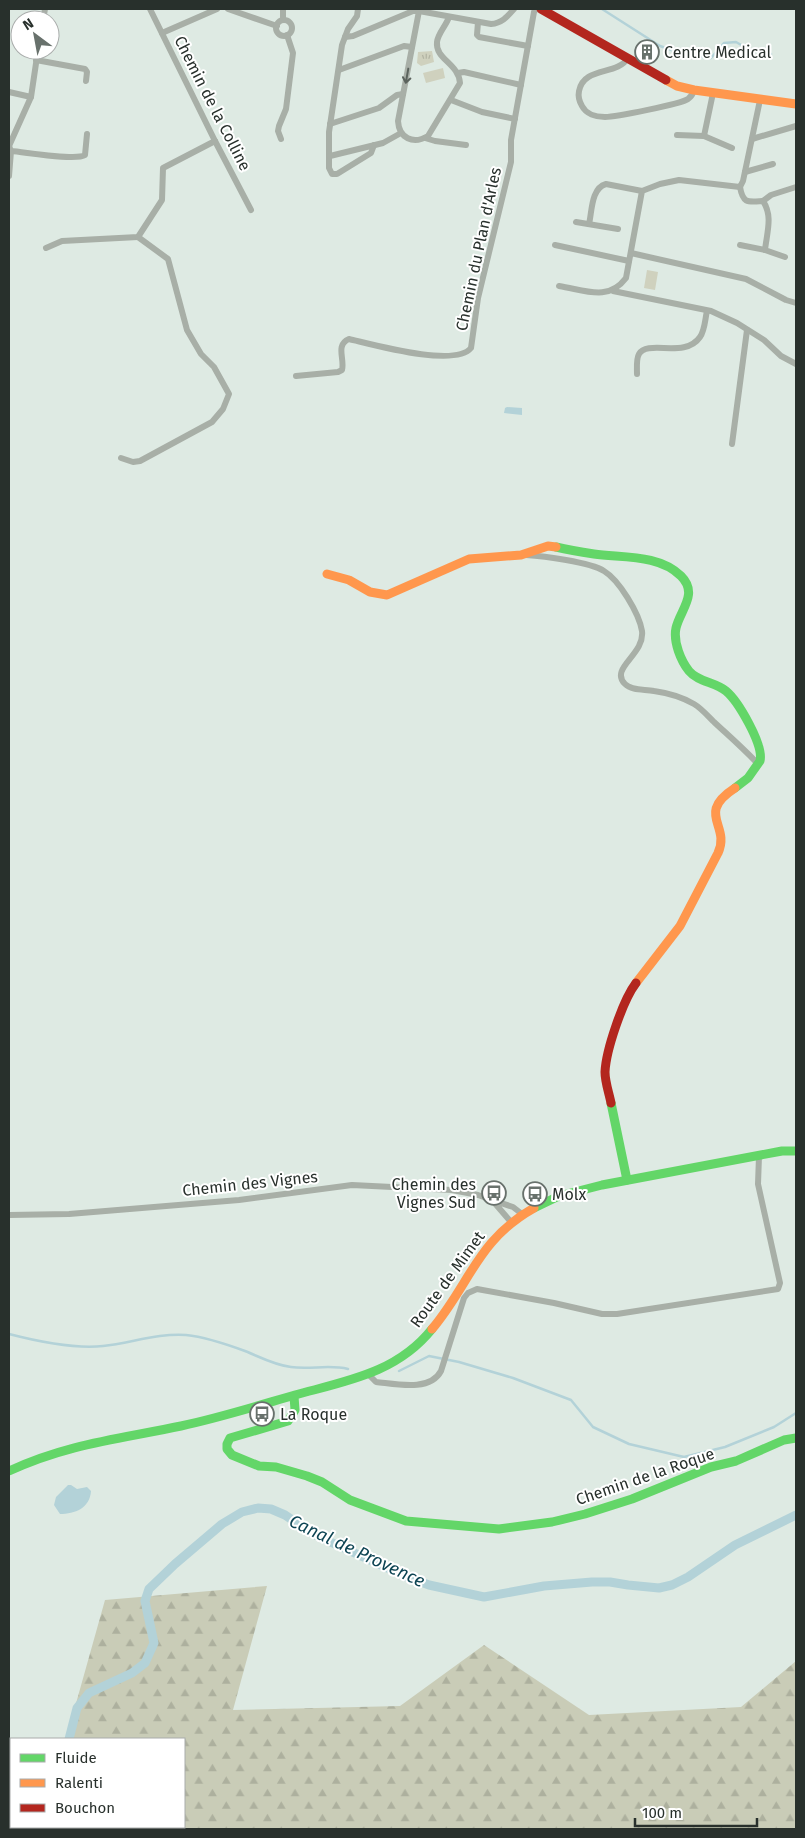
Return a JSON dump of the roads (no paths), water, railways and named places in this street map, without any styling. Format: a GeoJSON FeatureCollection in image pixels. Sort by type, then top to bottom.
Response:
{"type":"FeatureCollection","features":[{"type":"Feature","properties":{"kind":"street","name":"Chemin de la Colline"},"geometry":{"type":"LineString","coordinates":[[150,9],[214,141],[251,210]]}},
{"type":"Feature","properties":{"kind":"street"},"geometry":{"type":"LineString","coordinates":[[162,33],[216,9]]}},
{"type":"Feature","properties":{"kind":"street"},"geometry":{"type":"LineString","coordinates":[[228,9],[276,26]]}},
{"type":"Feature","properties":{"kind":"street"},"geometry":{"type":"LineString","coordinates":[[283,20],[284,9]]}},
{"type":"Feature","properties":{"kind":"street"},"geometry":{"type":"LineString","coordinates":[[358,9],[354,22],[345,37],[339,70],[330,124],[329,170],[332,174],[335,174],[371,153],[374,146]]}},
{"type":"Feature","properties":{"kind":"street"},"geometry":{"type":"LineString","coordinates":[[345,37],[353,36],[407,13],[419,11],[497,24],[507,18],[514,9]]}},
{"type":"Feature","properties":{"kind":"street","name":"Chemin du Plan d'Arles"},"geometry":{"type":"LineString","coordinates":[[296,376],[342,370],[341,346],[344,341],[349,339],[425,356],[463,354],[471,348],[478,298],[511,162],[511,140],[536,9]]}},
{"type":"Feature","properties":{"kind":"street"},"geometry":{"type":"LineString","coordinates":[[541,9],[678,86],[713,93],[796,104]]}},
{"type":"Feature","properties":{"kind":"street"},"geometry":{"type":"LineString","coordinates":[[419,11],[398,121],[401,133],[406,139],[413,141],[422,140],[433,130],[460,83],[458,73],[439,53],[437,47],[439,36],[449,17]]}},
{"type":"Feature","properties":{"kind":"street"},"geometry":{"type":"LineString","coordinates":[[276,26],[283,20]]}},
{"type":"Feature","properties":{"kind":"street"},"geometry":{"type":"LineString","coordinates":[[283,20],[289,22],[291,26],[290,32],[287,35]]}},
{"type":"Feature","properties":{"kind":"street"},"geometry":{"type":"LineString","coordinates":[[478,22],[477,35],[479,37],[528,46]]}},
{"type":"Feature","properties":{"kind":"street"},"geometry":{"type":"LineString","coordinates":[[276,26],[280,34],[287,35]]}},
{"type":"Feature","properties":{"kind":"street"},"geometry":{"type":"LineString","coordinates":[[282,139],[278,131],[287,106],[293,53],[292,45],[287,35]]}},
{"type":"Feature","properties":{"kind":"street"},"geometry":{"type":"LineString","coordinates":[[339,70],[404,46],[412,47]]}},
{"type":"Feature","properties":{"kind":"street"},"geometry":{"type":"LineString","coordinates":[[628,58],[620,66],[592,74],[584,80],[580,87],[579,100],[586,112],[594,116],[616,116],[682,102],[692,96],[694,90]]}},
{"type":"Feature","properties":{"kind":"street"},"geometry":{"type":"LineString","coordinates":[[9,176],[9,148],[31,96],[36,60],[85,68],[87,72],[86,81]]}},
{"type":"Feature","properties":{"kind":"street"},"geometry":{"type":"LineString","coordinates":[[458,73],[464,72],[521,85]]}},
{"type":"Feature","properties":{"kind":"street"},"geometry":{"type":"LineString","coordinates":[[9,92],[31,96]]}},
{"type":"Feature","properties":{"kind":"street"},"geometry":{"type":"LineString","coordinates":[[704,136],[713,93]]}},
{"type":"Feature","properties":{"kind":"street"},"geometry":{"type":"LineString","coordinates":[[330,124],[379,108],[398,95],[403,94]]}},
{"type":"Feature","properties":{"kind":"street"},"geometry":{"type":"LineString","coordinates":[[451,100],[482,112],[515,119]]}},
{"type":"Feature","properties":{"kind":"street"},"geometry":{"type":"LineString","coordinates":[[760,100],[745,172],[740,187],[742,196],[750,202],[763,201],[796,187]]}},
{"type":"Feature","properties":{"kind":"street"},"geometry":{"type":"LineString","coordinates":[[752,139],[796,126]]}},
{"type":"Feature","properties":{"kind":"street"},"geometry":{"type":"LineString","coordinates":[[330,156],[374,146],[392,139],[401,133]]}},
{"type":"Feature","properties":{"kind":"street"},"geometry":{"type":"LineString","coordinates":[[9,148],[68,157],[81,157],[85,154],[87,134]]}},
{"type":"Feature","properties":{"kind":"street"},"geometry":{"type":"LineString","coordinates":[[676,135],[704,136],[732,148]]}},
{"type":"Feature","properties":{"kind":"street"},"geometry":{"type":"LineString","coordinates":[[425,138],[466,145]]}},
{"type":"Feature","properties":{"kind":"street"},"geometry":{"type":"LineString","coordinates":[[138,237],[162,200],[163,168],[214,141]]}},
{"type":"Feature","properties":{"kind":"street"},"geometry":{"type":"LineString","coordinates":[[745,172],[774,164]]}},
{"type":"Feature","properties":{"kind":"street"},"geometry":{"type":"LineString","coordinates":[[589,224],[595,192],[601,185],[606,184],[642,191],[678,180],[740,187]]}},
{"type":"Feature","properties":{"kind":"street"},"geometry":{"type":"LineString","coordinates":[[560,286],[601,294],[613,291],[621,285],[626,278],[642,191]]}},
{"type":"Feature","properties":{"kind":"street"},"geometry":{"type":"LineString","coordinates":[[763,201],[770,216],[765,250]]}},
{"type":"Feature","properties":{"kind":"street"},"geometry":{"type":"LineString","coordinates":[[576,222],[618,229]]}},
{"type":"Feature","properties":{"kind":"street"},"geometry":{"type":"LineString","coordinates":[[46,248],[62,242],[138,237],[168,258],[187,330],[202,354],[214,367],[229,394],[223,408],[212,422],[140,461],[133,462],[121,458]]}},
{"type":"Feature","properties":{"kind":"street"},"geometry":{"type":"LineString","coordinates":[[554,245],[629,261]]}},
{"type":"Feature","properties":{"kind":"street"},"geometry":{"type":"LineString","coordinates":[[740,245],[765,250],[785,257]]}},
{"type":"Feature","properties":{"kind":"street"},"geometry":{"type":"LineString","coordinates":[[631,253],[746,279],[786,300],[796,303]]}},
{"type":"Feature","properties":{"kind":"street"},"geometry":{"type":"LineString","coordinates":[[613,291],[706,310],[725,317],[773,347],[781,356],[796,364]]}},
{"type":"Feature","properties":{"kind":"street"},"geometry":{"type":"LineString","coordinates":[[637,374],[639,354],[643,350],[647,348],[686,348],[695,342],[702,335],[706,310]]}},
{"type":"Feature","properties":{"kind":"street"},"geometry":{"type":"LineString","coordinates":[[732,444],[747,330]]}},
{"type":"Feature","properties":{"kind":"street"},"geometry":{"type":"LineString","coordinates":[[521,555],[548,546],[594,554],[642,558],[664,565],[681,576],[689,594],[686,606],[676,627],[678,647],[689,671],[697,678],[713,683],[726,691],[738,706],[758,743],[761,758],[747,779],[726,794],[718,803],[715,810],[715,818],[721,835],[721,845],[716,857],[680,926],[629,993],[607,1056],[605,1074],[627,1180]]}},
{"type":"Feature","properties":{"kind":"street"},"geometry":{"type":"LineString","coordinates":[[327,574],[348,580],[370,592],[387,595],[469,559],[521,555],[542,556],[604,571],[618,585],[629,601],[642,631],[642,641],[638,651],[621,669],[621,677],[626,684],[635,689],[654,690],[677,696],[696,705],[758,764]]}},
{"type":"Feature","properties":{"kind":"street","name":"Route de Mimet"},"geometry":{"type":"LineString","coordinates":[[9,1471],[59,1451],[95,1442],[182,1426],[369,1374],[405,1354],[425,1337],[440,1318],[484,1249],[511,1222],[551,1198],[627,1180],[796,1151]]}},
{"type":"Feature","properties":{"kind":"street"},"geometry":{"type":"LineString","coordinates":[[369,1374],[376,1382],[404,1385],[429,1383],[437,1379],[442,1371],[464,1298],[468,1292],[478,1289],[602,1314],[617,1314],[778,1289],[780,1283],[758,1184],[759,1156]]}},
{"type":"Feature","properties":{"kind":"street","name":"Chemin des Vignes"},"geometry":{"type":"LineString","coordinates":[[9,1215],[69,1214],[239,1200],[352,1185],[452,1190],[478,1195],[513,1207],[522,1214]]}},
{"type":"Feature","properties":{"kind":"street"},"geometry":{"type":"LineString","coordinates":[[492,1200],[511,1222]]}},
{"type":"Feature","properties":{"kind":"street","name":"Chemin de la Roque"},"geometry":{"type":"LineString","coordinates":[[294,1396],[296,1408],[288,1421],[230,1438],[227,1444],[229,1452],[259,1466],[276,1467],[307,1476],[322,1482],[350,1500],[406,1521],[434,1524],[461,1524],[499,1529],[552,1522],[632,1499],[711,1467],[736,1462],[784,1440],[796,1438]]}},
{"type":"Feature","properties":{"kind":"water"},"geometry":{"type":"Polygon","coordinates":[[[507,407],[522,408],[522,415],[504,413],[507,407]]]}},
{"type":"Feature","properties":{"kind":"water"},"geometry":{"type":"Polygon","coordinates":[[[68,1485],[77,1489],[87,1487],[91,1491],[90,1497],[81,1509],[71,1513],[60,1514],[54,1505],[56,1497],[68,1485]]]}},
{"type":"Feature","properties":{"kind":"waterway"},"geometry":{"type":"LineString","coordinates":[[602,9],[660,46],[686,55],[711,58],[724,43],[736,42],[750,50],[771,54]]}},
{"type":"Feature","properties":{"kind":"waterway"},"geometry":{"type":"LineString","coordinates":[[9,1334],[56,1344],[92,1347],[165,1335],[186,1335],[223,1343],[285,1366],[348,1369]]}},
{"type":"Feature","properties":{"kind":"waterway"},"geometry":{"type":"LineString","coordinates":[[399,1371],[429,1356],[459,1362],[513,1378],[571,1400],[593,1427],[629,1444],[684,1457],[725,1447],[774,1427],[796,1413]]}},
{"type":"Feature","properties":{"kind":"waterway","name":"Canal de Provence"},"geometry":{"type":"LineString","coordinates":[[69,1738],[77,1708],[89,1693],[132,1673],[145,1663],[154,1643],[145,1601],[149,1589],[222,1524],[242,1512],[258,1508],[271,1509],[285,1515],[313,1534],[407,1577],[429,1585],[484,1597],[544,1586],[592,1582],[610,1582],[659,1588],[672,1585],[688,1577],[735,1545],[796,1515]]}},
{"type":"Feature","properties":{"kind":"place","name":"Centre Medical"},"geometry":{"type":"Point","coordinates":[647,52]}},
{"type":"Feature","properties":{"kind":"place","name":"Chemin des Vignes Sud"},"geometry":{"type":"Point","coordinates":[494,1193]}},
{"type":"Feature","properties":{"kind":"place","name":"Molx"},"geometry":{"type":"Point","coordinates":[535,1194]}},
{"type":"Feature","properties":{"kind":"place","name":"La Roque"},"geometry":{"type":"Point","coordinates":[262,1414]}}]}
